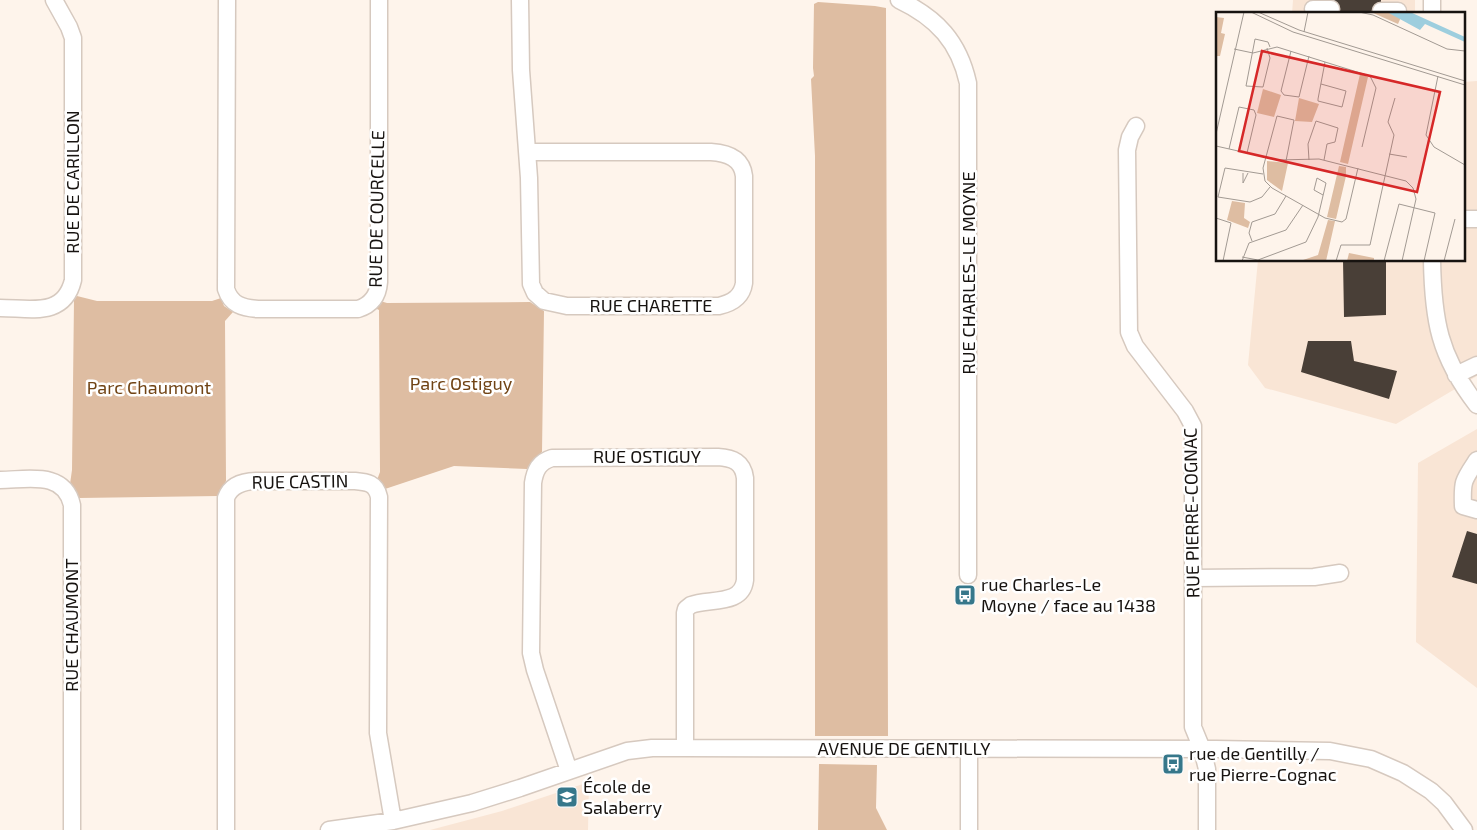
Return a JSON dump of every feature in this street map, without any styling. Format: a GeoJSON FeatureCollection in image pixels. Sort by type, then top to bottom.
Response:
{"type":"FeatureCollection","features":[{"type":"Feature","properties":{"kind":"street","name":"RUE DE CARILLON"},"geometry":{"type":"LineString","coordinates":[[0,308],[45,309],[56,306],[65,298],[72,280],[72,38],[69,28],[54,0]]}},
{"type":"Feature","properties":{"kind":"street","name":"RUE DE COURCELLE"},"geometry":{"type":"LineString","coordinates":[[226,0],[226,289],[234,303],[242,307],[258,309],[358,309],[370,303],[378,291],[379,0]]}},
{"type":"Feature","properties":{"kind":"street","name":"RUE CHARETTE"},"geometry":{"type":"LineString","coordinates":[[520,0],[521,70],[527,152],[529,178],[530,277],[532,289],[539,298],[549,303],[567,306],[719,306],[731,302],[738,296],[744,283],[744,176],[742,167],[736,159],[726,154],[710,152],[527,152]]}},
{"type":"Feature","properties":{"kind":"street","name":"RUE CHARLES-LE MOYNE"},"geometry":{"type":"LineString","coordinates":[[899,0],[921,12],[945,33],[958,51],[968,84],[968,575]]}},
{"type":"Feature","properties":{"kind":"street"},"geometry":{"type":"LineString","coordinates":[[1313,8],[1331,9]]}},
{"type":"Feature","properties":{"kind":"street"},"geometry":{"type":"LineString","coordinates":[[1382,11],[1398,8]]}},
{"type":"Feature","properties":{"kind":"street","name":"RUE PIERRE-COGNAC"},"geometry":{"type":"LineString","coordinates":[[1136,126],[1130,137],[1127,150],[1129,332],[1135,346],[1185,411],[1193,426],[1193,727],[1202,749],[1207,769],[1207,830]]}},
{"type":"Feature","properties":{"kind":"street"},"geometry":{"type":"LineString","coordinates":[[1464,219],[1477,219]]}},
{"type":"Feature","properties":{"kind":"street"},"geometry":{"type":"LineString","coordinates":[[1432,261],[1436,321],[1442,345],[1456,375],[1477,405]]}},
{"type":"Feature","properties":{"kind":"street"},"geometry":{"type":"LineString","coordinates":[[1456,375],[1477,365]]}},
{"type":"Feature","properties":{"kind":"street","name":"RUE OSTIGUY"},"geometry":{"type":"LineString","coordinates":[[568,771],[531,653],[533,483],[538,466],[552,458],[718,457],[735,460],[744,470],[744,588],[736,596],[691,605],[685,613],[685,748]]}},
{"type":"Feature","properties":{"kind":"street"},"geometry":{"type":"LineString","coordinates":[[1477,460],[1463,481],[1462,506],[1477,510]]}},
{"type":"Feature","properties":{"kind":"street","name":"RUE CHAUMONT"},"geometry":{"type":"LineString","coordinates":[[0,480],[46,479],[56,482],[66,490],[72,505],[72,830]]}},
{"type":"Feature","properties":{"kind":"street","name":"RUE CASTIN"},"geometry":{"type":"LineString","coordinates":[[226,830],[226,498],[229,490],[237,485],[258,481],[354,480],[368,482],[377,489],[379,497],[378,733],[394,821]]}},
{"type":"Feature","properties":{"kind":"street"},"geometry":{"type":"LineString","coordinates":[[1193,578],[1314,577],[1340,573]]}},
{"type":"Feature","properties":{"kind":"street","name":"AVENUE DE GENTILLY"},"geometry":{"type":"LineString","coordinates":[[329,830],[394,821],[496,796],[627,751],[652,748],[685,748],[1318,750],[1371,759],[1403,773],[1431,791],[1444,803],[1464,830]]}},
{"type":"Feature","properties":{"kind":"street"},"geometry":{"type":"LineString","coordinates":[[969,749],[969,830]]}},
{"type":"Feature","properties":{"kind":"shaded area"},"geometry":{"type":"Polygon","coordinates":[[[1293,0],[1415,0],[1415,12],[1292,12],[1293,0]]]}},
{"type":"Feature","properties":{"kind":"shaded area"},"geometry":{"type":"Polygon","coordinates":[[[1477,81],[1477,376],[1396,424],[1265,388],[1248,365],[1258,261],[1464,261],[1464,82],[1477,81]]]}},
{"type":"Feature","properties":{"kind":"shaded area"},"geometry":{"type":"Polygon","coordinates":[[[1477,429],[1477,688],[1416,642],[1418,463],[1477,429]]]}},
{"type":"Feature","properties":{"kind":"shaded area","name":"École de Salaberry"},"geometry":{"type":"Polygon","coordinates":[[[589,782],[588,830],[430,830],[502,811],[589,782]]]}},
{"type":"Feature","properties":{"kind":"green space"},"geometry":{"type":"Polygon","coordinates":[[[818,2],[886,8],[888,736],[815,736],[815,156],[811,79],[814,76],[814,4],[818,2]]]}},
{"type":"Feature","properties":{"kind":"green space","name":"Parc Chaumont"},"geometry":{"type":"Polygon","coordinates":[[[77,296],[97,301],[212,301],[221,298],[224,306],[233,312],[225,321],[226,481],[218,496],[79,498],[70,484],[72,470],[74,300],[77,296]]]}},
{"type":"Feature","properties":{"kind":"green space","name":"Parc Ostiguy"},"geometry":{"type":"Polygon","coordinates":[[[380,301],[387,303],[530,302],[544,311],[542,452],[532,461],[527,469],[454,466],[385,489],[377,480],[380,472],[379,310],[375,308],[380,301]]]}},
{"type":"Feature","properties":{"kind":"green space"},"geometry":{"type":"Polygon","coordinates":[[[819,764],[877,765],[876,808],[887,830],[818,830],[819,764]]]}},
{"type":"Feature","properties":{"kind":"building"},"geometry":{"type":"Polygon","coordinates":[[[1331,0],[1381,0],[1381,12],[1331,12],[1331,0]]]}},
{"type":"Feature","properties":{"kind":"building"},"geometry":{"type":"Polygon","coordinates":[[[1343,261],[1386,261],[1386,315],[1344,317],[1343,261]]]}},
{"type":"Feature","properties":{"kind":"building"},"geometry":{"type":"Polygon","coordinates":[[[1308,341],[1351,341],[1354,361],[1397,371],[1389,399],[1301,372],[1308,341]]]}},
{"type":"Feature","properties":{"kind":"building"},"geometry":{"type":"Polygon","coordinates":[[[1467,531],[1477,534],[1477,584],[1452,577],[1467,531]]]}},
{"type":"Feature","properties":{"kind":"place","name":"rue Charles-Le Moyne / face au 1438"},"geometry":{"type":"Point","coordinates":[965,595]}},
{"type":"Feature","properties":{"kind":"place","name":"rue de Gentilly / rue Pierre-Cognac"},"geometry":{"type":"Point","coordinates":[1173,764]}},
{"type":"Feature","properties":{"kind":"place","name":"École de Salaberry"},"geometry":{"type":"Point","coordinates":[567,797]}}]}
